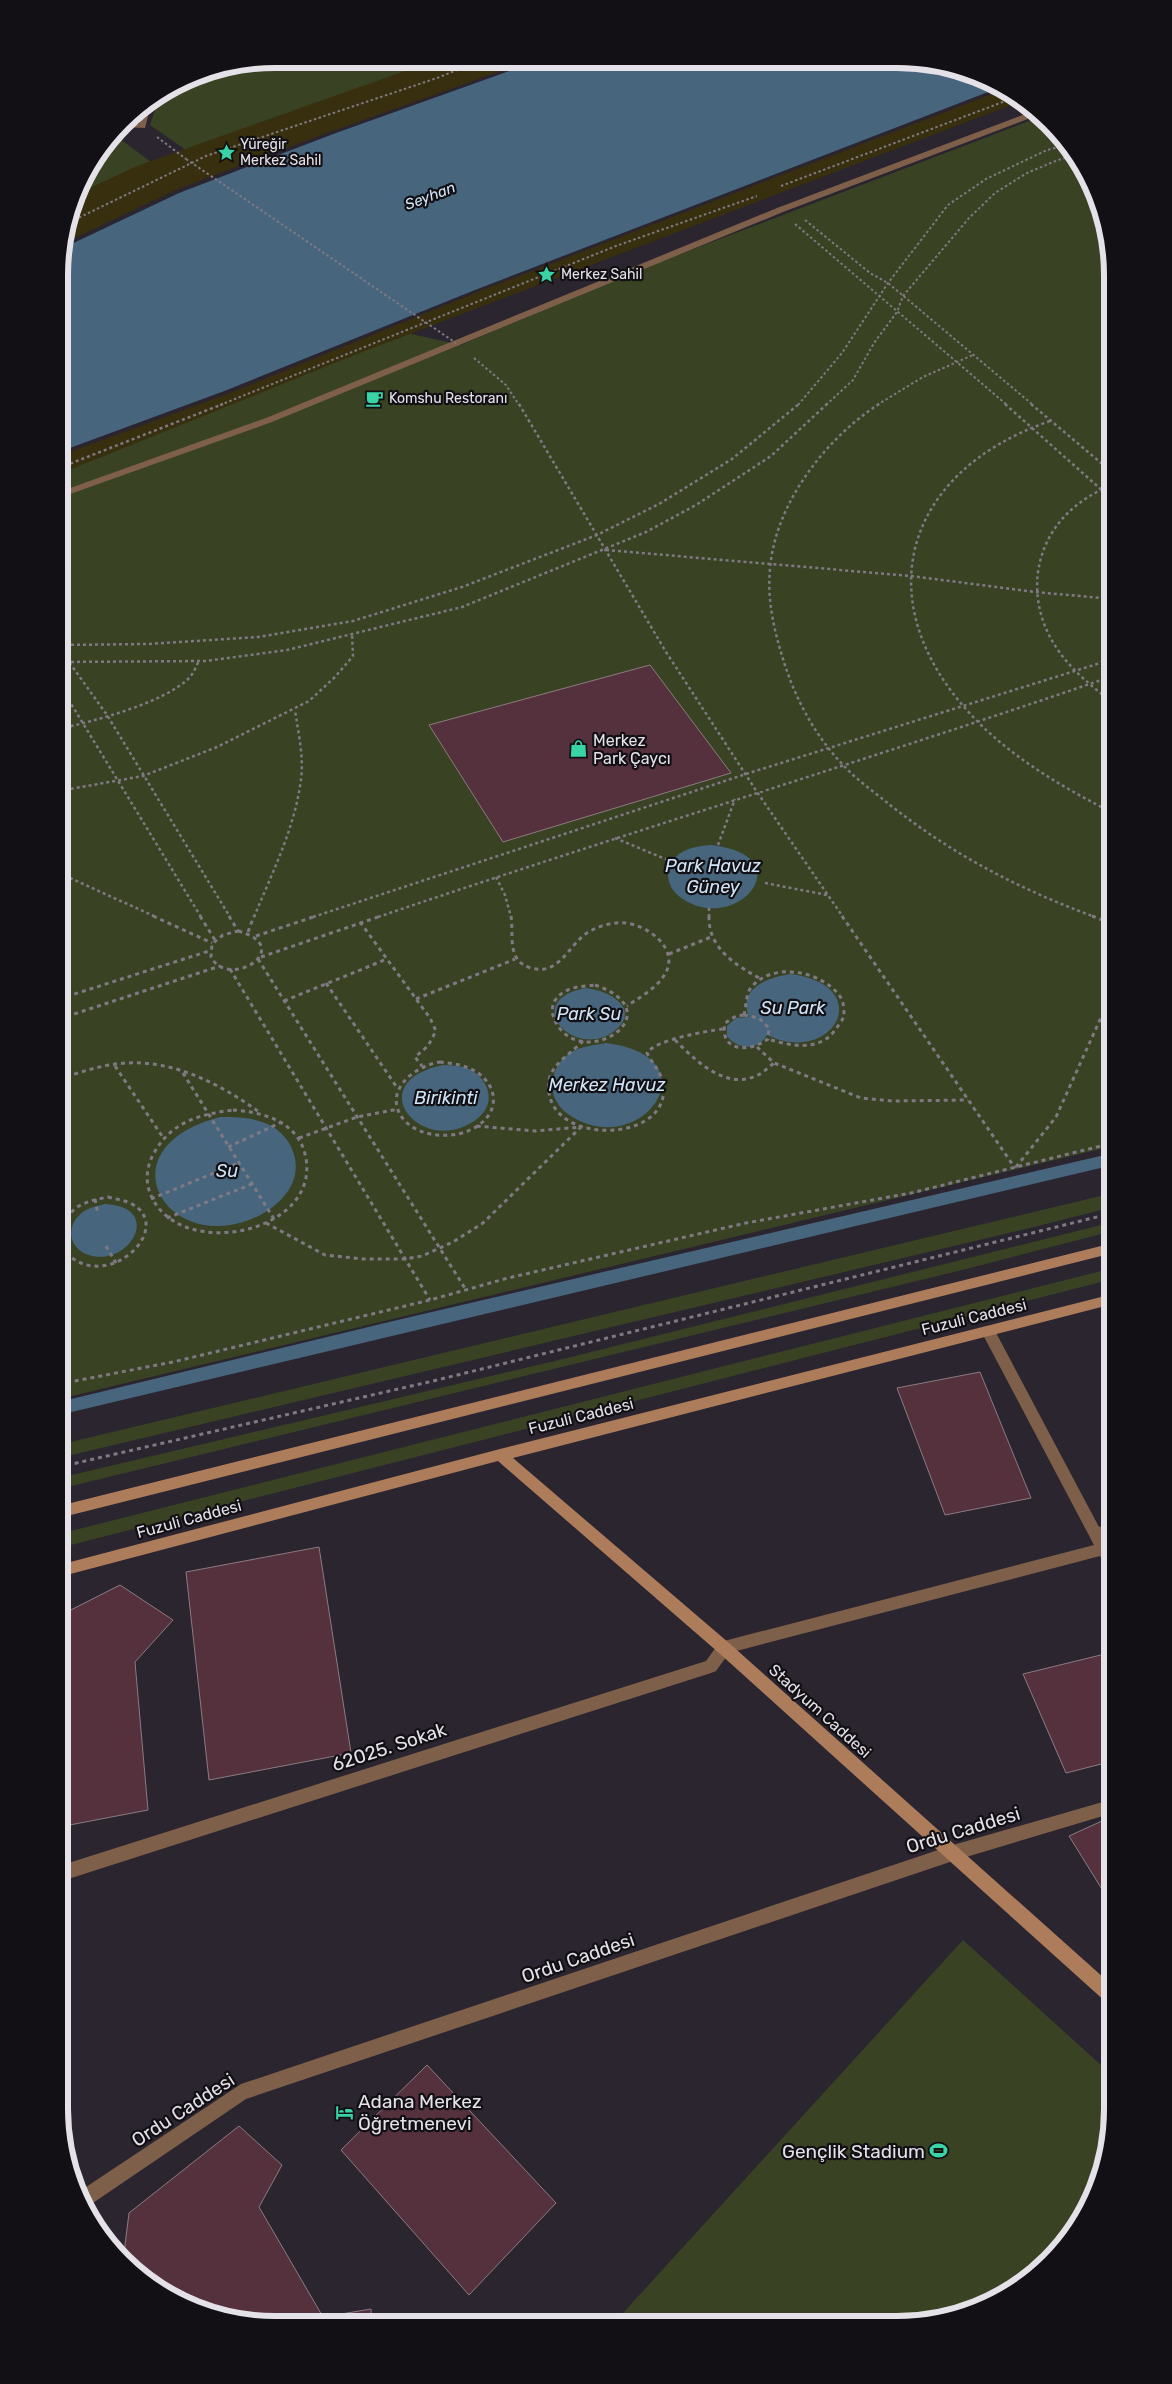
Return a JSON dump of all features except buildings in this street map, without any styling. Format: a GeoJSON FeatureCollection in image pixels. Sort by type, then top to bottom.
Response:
{"type":"FeatureCollection","features":[{"type":"Feature","properties":{"kind":"main road","name":"Fuzuli Caddesi"},"geometry":{"type":"LineString","coordinates":[[68,1510],[1105,1250]]}},
{"type":"Feature","properties":{"kind":"main road","name":"Fuzuli Caddesi"},"geometry":{"type":"LineString","coordinates":[[68,1570],[500,1455],[1105,1301]]}},
{"type":"Feature","properties":{"kind":"main road","name":"Stadyum Caddesi"},"geometry":{"type":"LineString","coordinates":[[500,1455],[724,1648],[1105,1990]]}},
{"type":"Feature","properties":{"kind":"street"},"geometry":{"type":"LineString","coordinates":[[131,125],[142,126],[147,112]]}},
{"type":"Feature","properties":{"kind":"street"},"geometry":{"type":"LineString","coordinates":[[68,492],[269,420],[780,210],[1030,116]]}},
{"type":"Feature","properties":{"kind":"street"},"geometry":{"type":"LineString","coordinates":[[724,1648],[1104,1549],[988,1331]]}},
{"type":"Feature","properties":{"kind":"street"},"geometry":{"type":"LineString","coordinates":[[1096,1534],[1105,1532]]}},
{"type":"Feature","properties":{"kind":"street","name":"62025. Sokak"},"geometry":{"type":"LineString","coordinates":[[68,1871],[712,1666],[724,1648]]}},
{"type":"Feature","properties":{"kind":"street","name":"Ordu Caddesi"},"geometry":{"type":"LineString","coordinates":[[87,2197],[241,2092],[953,1853],[1105,1808]]}},
{"type":"Feature","properties":{"kind":"path"},"geometry":{"type":"LineString","coordinates":[[76,219],[206,156],[438,78],[462,68]]}},
{"type":"Feature","properties":{"kind":"path"},"geometry":{"type":"LineString","coordinates":[[773,190],[850,158],[1008,100]]}},
{"type":"Feature","properties":{"kind":"path"},"geometry":{"type":"LineString","coordinates":[[142,126],[186,159],[456,342],[506,385],[533,426],[666,652],[756,792],[1015,1168]]}},
{"type":"Feature","properties":{"kind":"path"},"geometry":{"type":"LineString","coordinates":[[68,646],[148,644],[258,637],[353,621],[462,587],[597,535],[659,504],[732,459],[804,400],[842,353],[888,283],[948,205],[986,179],[1048,150],[1060,147]]}},
{"type":"Feature","properties":{"kind":"path"},"geometry":{"type":"LineString","coordinates":[[69,662],[199,661],[287,650],[462,607],[646,532],[696,505],[771,456],[853,380],[874,343],[897,312],[903,296],[963,224],[994,193],[1027,173],[1068,157]]}},
{"type":"Feature","properties":{"kind":"path"},"geometry":{"type":"LineString","coordinates":[[68,464],[290,378],[616,246],[765,193]]}},
{"type":"Feature","properties":{"kind":"path"},"geometry":{"type":"LineString","coordinates":[[790,207],[870,274],[888,283],[1105,466]]}},
{"type":"Feature","properties":{"kind":"path"},"geometry":{"type":"LineString","coordinates":[[780,210],[897,312],[957,361],[1105,493]]}},
{"type":"Feature","properties":{"kind":"path"},"geometry":{"type":"LineString","coordinates":[[973,355],[917,380],[880,401],[848,426],[821,454],[799,484],[782,516],[771,563],[769,586],[772,622],[780,659],[797,696],[830,748],[844,766],[895,809],[949,847],[1010,883],[1105,921]]}},
{"type":"Feature","properties":{"kind":"path"},"geometry":{"type":"LineString","coordinates":[[1050,421],[1030,426],[980,455],[949,483],[926,515],[912,551],[909,589],[917,629],[936,669],[963,706],[1006,748],[1056,783],[1105,809]]}},
{"type":"Feature","properties":{"kind":"path"},"geometry":{"type":"LineString","coordinates":[[1105,487],[1076,504],[1057,523],[1043,544],[1036,567],[1035,592],[1039,613],[1048,635],[1075,670],[1105,696]]}},
{"type":"Feature","properties":{"kind":"path"},"geometry":{"type":"LineString","coordinates":[[605,550],[910,576],[1035,592],[1105,598]]}},
{"type":"Feature","properties":{"kind":"path"},"geometry":{"type":"LineString","coordinates":[[68,790],[119,782],[143,776],[217,747],[294,710],[309,701],[329,683],[353,656],[352,634]]}},
{"type":"Feature","properties":{"kind":"path"},"geometry":{"type":"LineString","coordinates":[[68,727],[107,715],[168,692],[190,677],[199,661]]}},
{"type":"Feature","properties":{"kind":"path"},"geometry":{"type":"LineString","coordinates":[[256,936],[746,774],[1105,661]]}},
{"type":"Feature","properties":{"kind":"path"},"geometry":{"type":"LineString","coordinates":[[69,662],[107,715],[238,931]]}},
{"type":"Feature","properties":{"kind":"path"},"geometry":{"type":"LineString","coordinates":[[259,958],[263,949],[262,942],[248,932],[227,933],[212,943],[209,951],[210,958],[220,966],[230,969],[245,968],[259,958],[360,922],[756,792],[844,766],[979,722],[1105,679]]}},
{"type":"Feature","properties":{"kind":"path"},"geometry":{"type":"LineString","coordinates":[[68,699],[215,940]]}},
{"type":"Feature","properties":{"kind":"path"},"geometry":{"type":"LineString","coordinates":[[248,932],[290,824],[301,778],[299,742],[294,710]]}},
{"type":"Feature","properties":{"kind":"path"},"geometry":{"type":"LineString","coordinates":[[718,845],[735,799]]}},
{"type":"Feature","properties":{"kind":"path"},"geometry":{"type":"LineString","coordinates":[[614,838],[670,861]]}},
{"type":"Feature","properties":{"kind":"path"},"geometry":{"type":"LineString","coordinates":[[68,877],[212,943]]}},
{"type":"Feature","properties":{"kind":"path"},"geometry":{"type":"LineString","coordinates":[[496,877],[504,892],[511,916],[513,932],[511,948],[515,958],[524,966],[536,971],[545,969],[560,961],[570,952],[578,938],[594,928],[619,923],[640,926],[653,931],[669,954],[669,971],[659,983],[627,1006]]}},
{"type":"Feature","properties":{"kind":"path"},"geometry":{"type":"LineString","coordinates":[[765,883],[828,895]]}},
{"type":"Feature","properties":{"kind":"path"},"geometry":{"type":"LineString","coordinates":[[709,908],[709,934],[711,937],[734,962],[761,979]]}},
{"type":"Feature","properties":{"kind":"path"},"geometry":{"type":"LineString","coordinates":[[360,922],[430,1018],[436,1031],[428,1046],[415,1057],[422,1066]]}},
{"type":"Feature","properties":{"kind":"path"},"geometry":{"type":"LineString","coordinates":[[669,954],[711,937]]}},
{"type":"Feature","properties":{"kind":"path"},"geometry":{"type":"LineString","coordinates":[[68,996],[209,951]]}},
{"type":"Feature","properties":{"kind":"path"},"geometry":{"type":"LineString","coordinates":[[259,958],[284,1001],[466,1290]]}},
{"type":"Feature","properties":{"kind":"path"},"geometry":{"type":"LineString","coordinates":[[284,1001],[387,958]]}},
{"type":"Feature","properties":{"kind":"path"},"geometry":{"type":"LineString","coordinates":[[416,999],[515,958]]}},
{"type":"Feature","properties":{"kind":"path"},"geometry":{"type":"LineString","coordinates":[[68,1016],[220,966]]}},
{"type":"Feature","properties":{"kind":"path"},"geometry":{"type":"LineString","coordinates":[[230,969],[430,1300]]}},
{"type":"Feature","properties":{"kind":"path"},"geometry":{"type":"LineString","coordinates":[[744,1015],[743,1000],[750,987],[761,979],[781,972],[801,972],[820,978],[834,988],[843,1001],[845,1016],[838,1029],[825,1040],[807,1045],[786,1045],[768,1039]]}},
{"type":"Feature","properties":{"kind":"path"},"geometry":{"type":"LineString","coordinates":[[326,983],[398,1089]]}},
{"type":"Feature","properties":{"kind":"path"},"geometry":{"type":"LineString","coordinates":[[595,985],[615,993],[627,1006],[628,1017],[623,1028],[613,1036],[599,1041],[583,1041],[569,1037],[558,1030],[552,1020],[551,1008],[556,998],[566,990],[580,986],[595,985]]}},
{"type":"Feature","properties":{"kind":"path"},"geometry":{"type":"LineString","coordinates":[[1015,1168],[1056,1117],[1105,1010]]}},
{"type":"Feature","properties":{"kind":"path"},"geometry":{"type":"LineString","coordinates":[[476,1126],[535,1131],[581,1128],[595,1131],[624,1130],[649,1118],[663,1100],[665,1089],[663,1079],[647,1052],[650,1048],[658,1043],[675,1040],[702,1031],[723,1029],[730,1019],[744,1015],[752,1015],[765,1022],[770,1034],[768,1039],[757,1047],[741,1048],[727,1041],[723,1029]]}},
{"type":"Feature","properties":{"kind":"path"},"geometry":{"type":"LineString","coordinates":[[675,1040],[698,1063],[722,1077],[756,1076],[774,1063]]}},
{"type":"Feature","properties":{"kind":"path"},"geometry":{"type":"LineString","coordinates":[[581,1128],[569,1121],[552,1104],[549,1083],[552,1072],[559,1063],[577,1050],[583,1041]]}},
{"type":"Feature","properties":{"kind":"path"},"geometry":{"type":"LineString","coordinates":[[757,1047],[774,1063],[861,1098],[894,1101],[969,1100]]}},
{"type":"Feature","properties":{"kind":"path"},"geometry":{"type":"LineString","coordinates":[[440,1062],[459,1062],[476,1069],[488,1079],[494,1093],[493,1107],[484,1120],[470,1130],[450,1135],[431,1135],[414,1128],[401,1117],[396,1103],[398,1089],[407,1076],[422,1066],[440,1062]]}},
{"type":"Feature","properties":{"kind":"path"},"geometry":{"type":"LineString","coordinates":[[68,1077],[133,1063],[182,1072],[237,1095],[259,1112],[282,1122],[299,1138],[307,1154],[308,1171],[303,1189],[291,1205],[266,1223],[240,1232],[214,1234],[188,1229],[167,1218],[151,1199],[146,1182],[148,1165],[156,1148],[186,1121],[207,1113],[234,1110],[259,1112]]}},
{"type":"Feature","properties":{"kind":"path"},"geometry":{"type":"LineString","coordinates":[[115,1066],[164,1139]]}},
{"type":"Feature","properties":{"kind":"path"},"geometry":{"type":"LineString","coordinates":[[182,1072],[274,1219]]}},
{"type":"Feature","properties":{"kind":"path"},"geometry":{"type":"LineString","coordinates":[[299,1138],[357,1118],[398,1109]]}},
{"type":"Feature","properties":{"kind":"path"},"geometry":{"type":"LineString","coordinates":[[228,1147],[282,1122]]}},
{"type":"Feature","properties":{"kind":"path"},"geometry":{"type":"LineString","coordinates":[[266,1223],[325,1255],[363,1259],[405,1259],[422,1256],[483,1223],[581,1128]]}},
{"type":"Feature","properties":{"kind":"path"},"geometry":{"type":"LineString","coordinates":[[68,1382],[173,1362],[430,1300],[508,1278],[746,1223],[911,1192],[1105,1145]]}},
{"type":"Feature","properties":{"kind":"path"},"geometry":{"type":"LineString","coordinates":[[151,1199],[238,1163]]}},
{"type":"Feature","properties":{"kind":"path"},"geometry":{"type":"LineString","coordinates":[[167,1218],[252,1184]]}},
{"type":"Feature","properties":{"kind":"path"},"geometry":{"type":"LineString","coordinates":[[68,1216],[76,1207],[95,1199],[108,1197],[124,1199],[138,1206],[145,1217],[147,1230],[142,1244],[131,1255],[116,1263],[98,1266],[82,1263],[68,1256]]}},
{"type":"Feature","properties":{"kind":"path"},"geometry":{"type":"LineString","coordinates":[[95,1199],[98,1215]]}},
{"type":"Feature","properties":{"kind":"path"},"geometry":{"type":"LineString","coordinates":[[68,1465],[433,1381],[1105,1216]]}},
{"type":"Feature","properties":{"kind":"path"},"geometry":{"type":"LineString","coordinates":[[106,1246],[116,1263]]}},
{"type":"Feature","properties":{"kind":"green space"},"geometry":{"type":"Polygon","coordinates":[[[261,68],[453,68],[196,157],[150,125],[157,104],[160,102],[196,83],[234,71],[261,68]]]}},
{"type":"Feature","properties":{"kind":"green space"},"geometry":{"type":"Polygon","coordinates":[[[1034,119],[1053,138],[1077,171],[1089,196],[1101,234],[1105,275],[1105,1148],[68,1397],[68,459],[393,330],[461,345],[636,271],[1034,119]]]}},
{"type":"Feature","properties":{"kind":"green space"},"geometry":{"type":"Polygon","coordinates":[[[119,138],[156,166],[81,203],[95,171],[119,138]]]}},
{"type":"Feature","properties":{"kind":"green space"},"geometry":{"type":"Polygon","coordinates":[[[1105,1195],[1105,1209],[1034,1227],[68,1456],[68,1443],[1105,1195]]]}},
{"type":"Feature","properties":{"kind":"green space"},"geometry":{"type":"Polygon","coordinates":[[[1105,1224],[1105,1233],[966,1269],[68,1487],[68,1476],[563,1359],[1105,1224]]]}},
{"type":"Feature","properties":{"kind":"green space"},"geometry":{"type":"Polygon","coordinates":[[[1105,1270],[1105,1281],[68,1546],[68,1532],[1105,1270]]]}},
{"type":"Feature","properties":{"kind":"green space","name":"Gençlik Stadium"},"geometry":{"type":"Polygon","coordinates":[[[963,1940],[1105,2069],[1105,2109],[1101,2150],[1083,2201],[1070,2224],[1044,2256],[1001,2289],[976,2301],[938,2313],[911,2316],[620,2316],[963,1940]]]}},
{"type":"Feature","properties":{"kind":"sand","name":"Yüreğir Merkez Sahil"},"geometry":{"type":"Polygon","coordinates":[[[413,68],[510,68],[313,138],[178,189],[70,240],[86,190],[137,166],[413,68]]]}},
{"type":"Feature","properties":{"kind":"sand","name":"Merkez Sahil"},"geometry":{"type":"Polygon","coordinates":[[[996,92],[1015,104],[352,356],[68,470],[68,453],[230,393],[480,291],[996,92]]]}},
{"type":"Feature","properties":{"kind":"water","name":"Seyhan"},"geometry":{"type":"Polygon","coordinates":[[[518,68],[911,68],[938,71],[976,83],[992,90],[475,290],[227,390],[68,449],[69,245],[179,193],[336,133],[518,68]]]}},
{"type":"Feature","properties":{"kind":"water","name":"Park Havuz Güney"},"geometry":{"type":"Polygon","coordinates":[[[710,845],[739,852],[754,863],[757,877],[752,890],[739,901],[721,908],[701,907],[680,897],[674,892],[669,879],[669,867],[677,855],[690,849],[710,845]]]}},
{"type":"Feature","properties":{"kind":"water","name":"Su Park"},"geometry":{"type":"Polygon","coordinates":[[[791,974],[818,981],[833,993],[839,1007],[836,1021],[827,1033],[811,1041],[791,1042],[767,1035],[758,1044],[748,1047],[732,1041],[727,1036],[727,1026],[736,1018],[749,1017],[746,1007],[747,998],[751,991],[765,981],[791,974]]]}},
{"type":"Feature","properties":{"kind":"water","name":"Park Su"},"geometry":{"type":"Polygon","coordinates":[[[585,988],[613,997],[620,1002],[624,1009],[625,1016],[621,1024],[613,1032],[598,1039],[583,1039],[569,1034],[560,1025],[555,1015],[556,1004],[566,995],[585,988]]]}},
{"type":"Feature","properties":{"kind":"water","name":"Merkez Havuz"},"geometry":{"type":"Polygon","coordinates":[[[606,1043],[639,1052],[657,1067],[662,1085],[656,1103],[641,1117],[620,1126],[595,1126],[568,1114],[555,1099],[553,1090],[552,1081],[559,1064],[565,1057],[577,1049],[606,1043]]]}},
{"type":"Feature","properties":{"kind":"water","name":"Birikinti"},"geometry":{"type":"Polygon","coordinates":[[[443,1065],[463,1067],[476,1073],[486,1085],[488,1092],[489,1099],[484,1112],[478,1118],[458,1129],[438,1130],[421,1125],[408,1114],[402,1101],[405,1087],[418,1074],[443,1065]]]}},
{"type":"Feature","properties":{"kind":"water","name":"Su"},"geometry":{"type":"Polygon","coordinates":[[[220,1117],[252,1119],[272,1126],[288,1141],[293,1150],[296,1171],[288,1191],[271,1208],[249,1220],[218,1226],[192,1222],[171,1209],[159,1192],[156,1171],[164,1150],[184,1131],[220,1117]]]}},
{"type":"Feature","properties":{"kind":"water"},"geometry":{"type":"Polygon","coordinates":[[[1105,1155],[1105,1167],[68,1413],[68,1400],[389,1322],[1105,1155]]]}},
{"type":"Feature","properties":{"kind":"water"},"geometry":{"type":"Polygon","coordinates":[[[105,1204],[123,1208],[134,1215],[137,1226],[134,1236],[127,1246],[115,1254],[101,1257],[86,1254],[75,1246],[72,1240],[71,1234],[74,1222],[86,1210],[105,1204]]]}},
{"type":"Feature","properties":{"kind":"place","name":"Yüreğir Merkez Sahil"},"geometry":{"type":"Point","coordinates":[226,152]}},
{"type":"Feature","properties":{"kind":"place","name":"Merkez Sahil"},"geometry":{"type":"Point","coordinates":[547,274]}},
{"type":"Feature","properties":{"kind":"place","name":"Komshu Restoranı"},"geometry":{"type":"Point","coordinates":[375,398]}},
{"type":"Feature","properties":{"kind":"place","name":"Merkez Park Çaycı"},"geometry":{"type":"Point","coordinates":[579,749]}},
{"type":"Feature","properties":{"kind":"place","name":"Adana Merkez Öğretmenevi"},"geometry":{"type":"Point","coordinates":[344,2112]}},
{"type":"Feature","properties":{"kind":"place","name":"Gençlik Stadium"},"geometry":{"type":"Point","coordinates":[939,2151]}}]}
